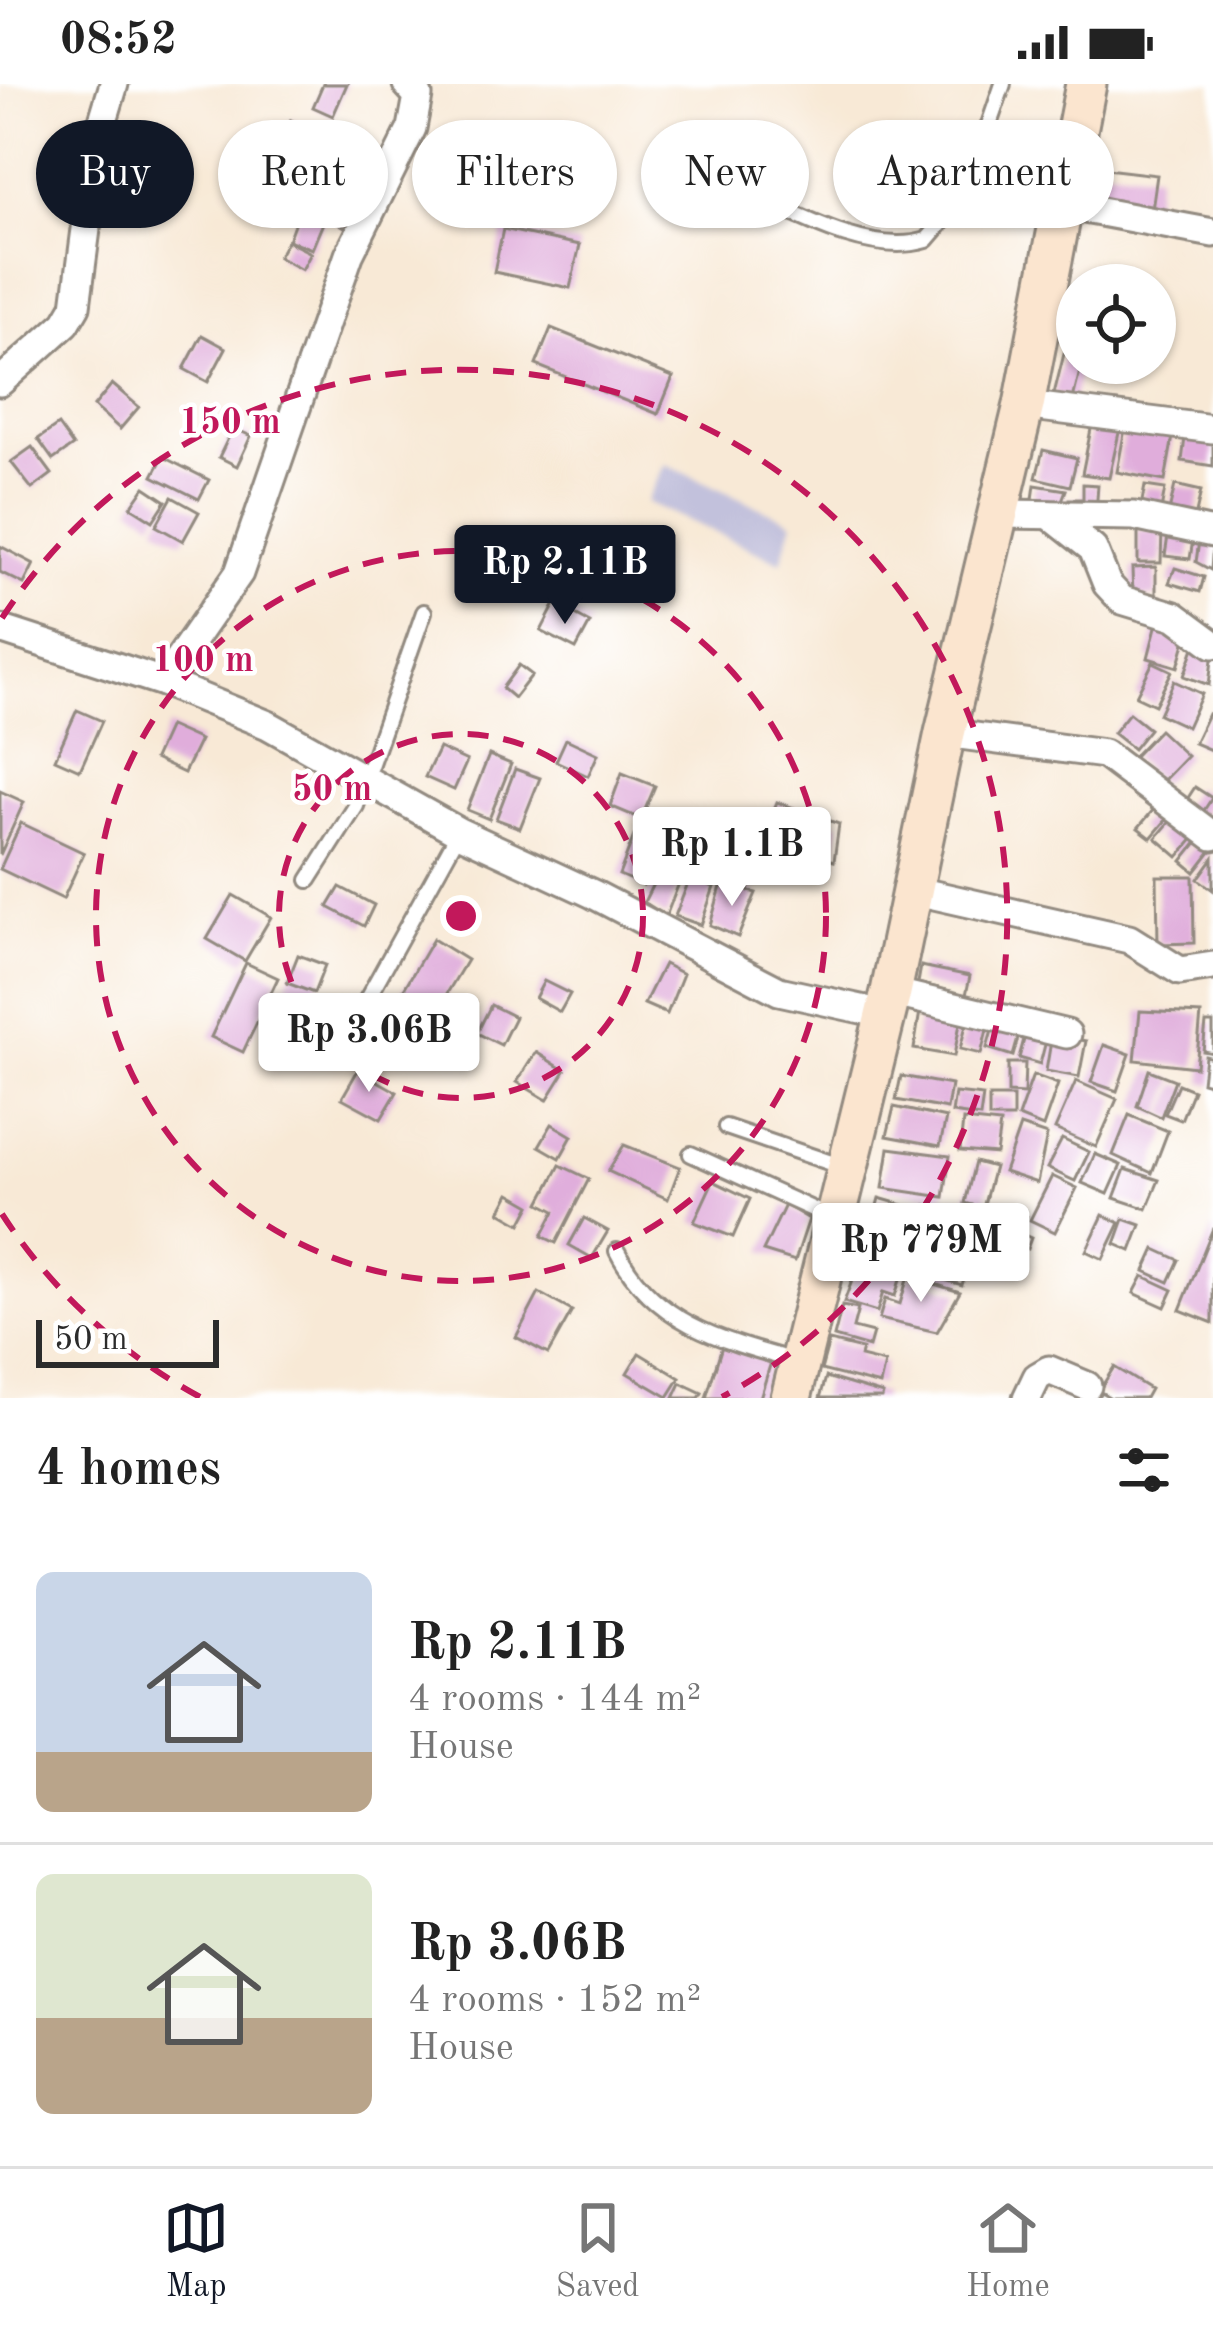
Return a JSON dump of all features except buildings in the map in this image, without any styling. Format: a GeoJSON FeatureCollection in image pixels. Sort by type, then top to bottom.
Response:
{"type":"FeatureCollection","features":[{"type":"Feature","properties":{"kind":"main road"},"geometry":{"type":"LineString","coordinates":[[1078,120],[1085,84]]}},
{"type":"Feature","properties":{"kind":"main road"},"geometry":{"type":"LineString","coordinates":[[795,1380],[1024,405],[1059,228]]}},
{"type":"Feature","properties":{"kind":"street"},"geometry":{"type":"LineString","coordinates":[[0,382],[66,323],[76,306],[98,137],[114,84]]}},
{"type":"Feature","properties":{"kind":"street"},"geometry":{"type":"LineString","coordinates":[[163,682],[239,573],[349,255],[412,128],[418,96],[407,84]]}},
{"type":"Feature","properties":{"kind":"street"},"geometry":{"type":"LineString","coordinates":[[1114,215],[1213,233]]}},
{"type":"Feature","properties":{"kind":"street"},"geometry":{"type":"LineString","coordinates":[[1024,405],[1213,429]]}},
{"type":"Feature","properties":{"kind":"street"},"geometry":{"type":"LineString","coordinates":[[999,514],[1134,516],[1213,533]]}},
{"type":"Feature","properties":{"kind":"street"},"geometry":{"type":"LineString","coordinates":[[1050,515],[1093,550],[1107,584],[1122,600],[1175,616],[1213,644]]}},
{"type":"Feature","properties":{"kind":"street"},"geometry":{"type":"LineString","coordinates":[[0,629],[163,682],[268,725],[459,832],[593,894],[779,991],[887,1003],[1066,1034]]}},
{"type":"Feature","properties":{"kind":"street"},"geometry":{"type":"LineString","coordinates":[[945,733],[1104,754],[1213,836]]}},
{"type":"Feature","properties":{"kind":"street"},"geometry":{"type":"LineString","coordinates":[[913,890],[1129,939],[1164,966],[1180,971],[1213,966]]}},
{"type":"Feature","properties":{"kind":"street"},"geometry":{"type":"LineString","coordinates":[[1028,1398],[1037,1377],[1049,1370],[1087,1386]]}},
{"type":"Feature","properties":{"kind":"lane"},"geometry":{"type":"LineString","coordinates":[[809,220],[906,247],[927,240],[964,197],[1003,84]]}},
{"type":"Feature","properties":{"kind":"lane"},"geometry":{"type":"LineString","coordinates":[[309,880],[356,806],[424,612]]}},
{"type":"Feature","properties":{"kind":"lane"},"geometry":{"type":"LineString","coordinates":[[356,1019],[459,832]]}},
{"type":"Feature","properties":{"kind":"lane"},"geometry":{"type":"LineString","coordinates":[[726,1126],[848,1169]]}},
{"type":"Feature","properties":{"kind":"lane"},"geometry":{"type":"LineString","coordinates":[[691,1154],[835,1220]]}},
{"type":"Feature","properties":{"kind":"lane"},"geometry":{"type":"LineString","coordinates":[[617,1251],[634,1284],[664,1312],[795,1380]]}},
{"type":"Feature","properties":{"kind":"shaded area"},"geometry":{"type":"Polygon","coordinates":[[[665,464],[793,522],[781,562],[646,502],[665,464]]]}}]}
